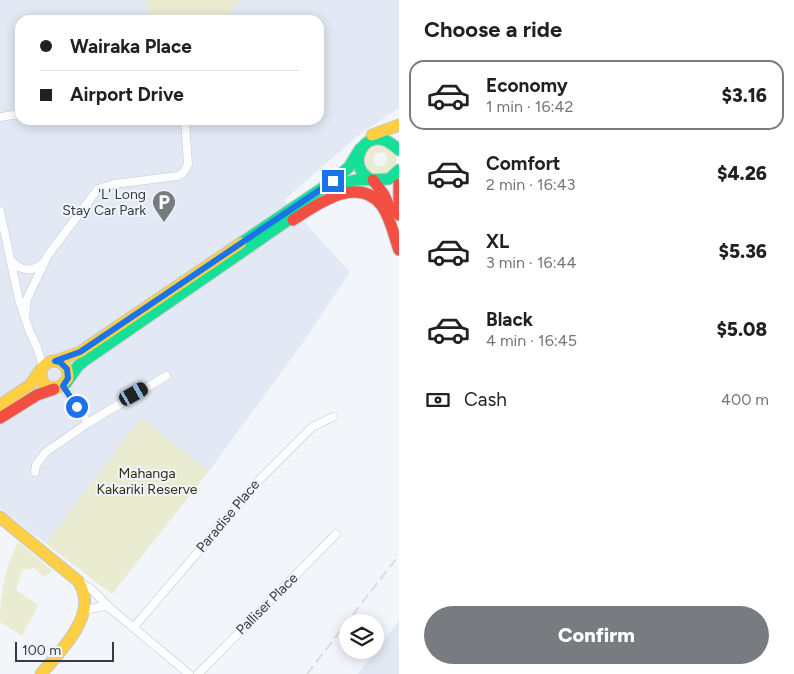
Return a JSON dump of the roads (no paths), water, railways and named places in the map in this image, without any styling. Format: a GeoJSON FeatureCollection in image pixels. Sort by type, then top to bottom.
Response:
{"type":"FeatureCollection","features":[{"type":"Feature","properties":{"kind":"main road"},"geometry":{"type":"LineString","coordinates":[[0,405],[31,385],[48,365],[80,352],[333,181],[349,167],[361,147],[371,136],[399,125]]}},
{"type":"Feature","properties":{"kind":"main road"},"geometry":{"type":"LineString","coordinates":[[399,150],[394,144],[381,138],[368,141],[361,147],[358,156],[360,169],[384,194],[399,242]]}},
{"type":"Feature","properties":{"kind":"main road"},"geometry":{"type":"LineString","coordinates":[[0,418],[37,394],[62,386],[68,378],[67,369],[60,362],[48,365],[40,379],[46,386],[54,389],[62,386],[84,361],[342,184],[354,179],[390,178],[399,170]]}},
{"type":"Feature","properties":{"kind":"main road"},"geometry":{"type":"LineString","coordinates":[[399,184],[399,215]]}},
{"type":"Feature","properties":{"kind":"main road"},"geometry":{"type":"LineString","coordinates":[[272,232],[334,196],[356,191],[372,197],[381,205],[399,250]]}},
{"type":"Feature","properties":{"kind":"main road"},"geometry":{"type":"LineString","coordinates":[[0,517],[84,588],[85,610],[77,627],[41,674]]}},
{"type":"Feature","properties":{"kind":"street"},"geometry":{"type":"LineString","coordinates":[[0,118],[15,115]]}},
{"type":"Feature","properties":{"kind":"street"},"geometry":{"type":"LineString","coordinates":[[11,260],[21,268],[31,270],[41,265],[100,188],[114,184],[178,176],[183,173],[188,160],[185,125]]}},
{"type":"Feature","properties":{"kind":"street"},"geometry":{"type":"LineString","coordinates":[[0,211],[19,300],[30,334],[48,365]]}},
{"type":"Feature","properties":{"kind":"street"},"geometry":{"type":"LineString","coordinates":[[25,317],[27,298],[48,254]]}},
{"type":"Feature","properties":{"kind":"street"},"geometry":{"type":"LineString","coordinates":[[35,472],[36,465],[46,452],[88,423],[166,376]]}},
{"type":"Feature","properties":{"kind":"street"},"geometry":{"type":"LineString","coordinates":[[62,386],[88,423]]}},
{"type":"Feature","properties":{"kind":"street","name":"Paradise Place"},"geometry":{"type":"LineString","coordinates":[[134,627],[260,479],[312,427],[333,417]]}},
{"type":"Feature","properties":{"kind":"street","name":"Palliser Place"},"geometry":{"type":"LineString","coordinates":[[198,674],[336,534]]}},
{"type":"Feature","properties":{"kind":"street"},"geometry":{"type":"LineString","coordinates":[[78,581],[91,589],[189,674]]}},
{"type":"Feature","properties":{"kind":"street"},"geometry":{"type":"LineString","coordinates":[[85,610],[104,606],[112,609]]}},
{"type":"Feature","properties":{"kind":"railway"},"geometry":{"type":"LineString","coordinates":[[307,674],[399,555]]}},
{"type":"Feature","properties":{"kind":"place","name":"'L' Long Stay Car Park"},"geometry":{"type":"Point","coordinates":[164,223]}},
{"type":"Feature","properties":{"kind":"park label","name":"Mahanga Kakariki Reserve"},"geometry":{"type":"Point","coordinates":[147,482]}}]}
